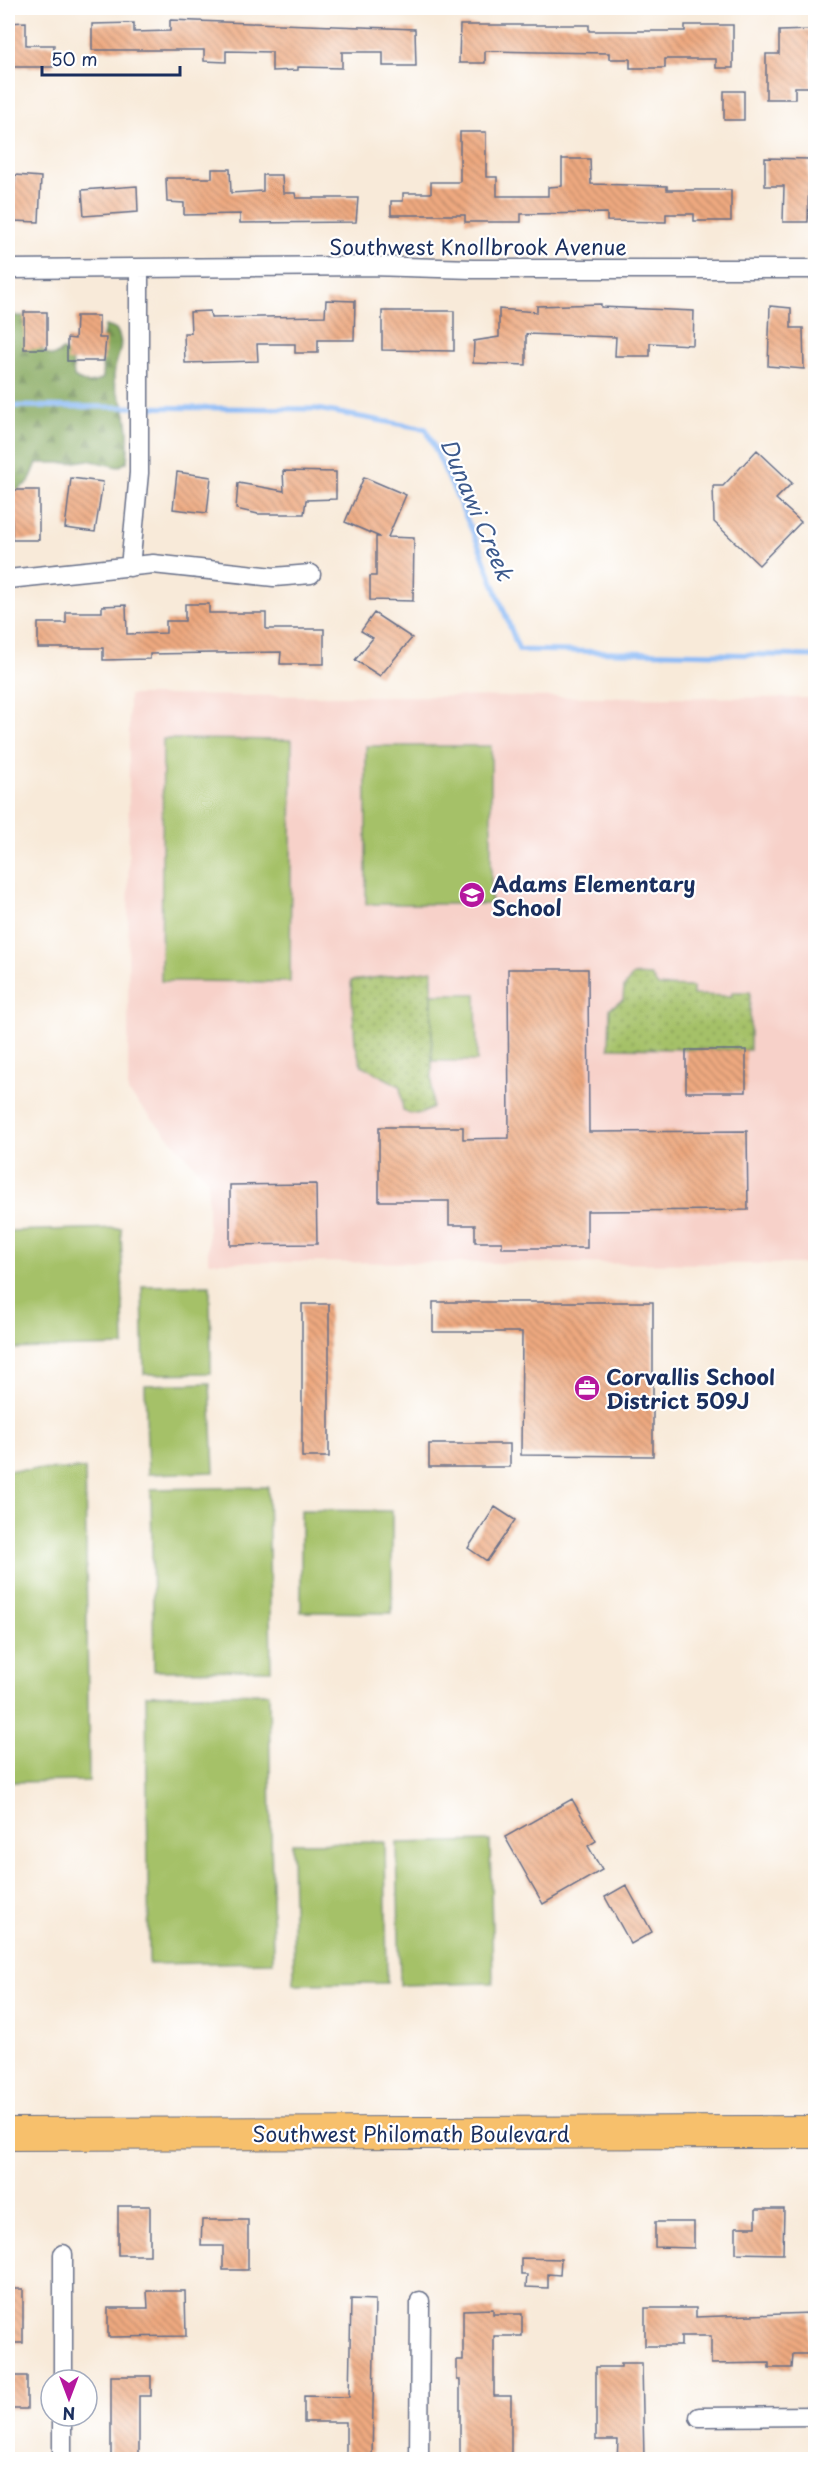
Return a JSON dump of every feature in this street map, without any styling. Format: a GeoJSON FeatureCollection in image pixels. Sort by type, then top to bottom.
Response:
{"type":"FeatureCollection","features":[{"type":"Feature","properties":{"kind":"highway","name":"Southwest Philomath Boulevard"},"geometry":{"type":"LineString","coordinates":[[8,2134],[816,2132]]}},
{"type":"Feature","properties":{"kind":"street","name":"Southwest Knollbrook Avenue"},"geometry":{"type":"LineString","coordinates":[[8,269],[382,266],[484,269],[816,269]]}},
{"type":"Feature","properties":{"kind":"street"},"geometry":{"type":"LineString","coordinates":[[130,567],[140,473],[139,269]]}},
{"type":"Feature","properties":{"kind":"street"},"geometry":{"type":"LineString","coordinates":[[8,579],[153,564],[274,577],[311,574]]}},
{"type":"Feature","properties":{"kind":"street"},"geometry":{"type":"LineString","coordinates":[[63,2254],[63,2368]]}},
{"type":"Feature","properties":{"kind":"street"},"geometry":{"type":"LineString","coordinates":[[419,2460],[420,2301]]}},
{"type":"Feature","properties":{"kind":"street"},"geometry":{"type":"LineString","coordinates":[[699,2416],[816,2416]]}},
{"type":"Feature","properties":{"kind":"street"},"geometry":{"type":"LineString","coordinates":[[62,2460],[63,2428]]}},
{"type":"Feature","properties":{"kind":"shaded area","name":"Adams Elementary School"},"geometry":{"type":"Polygon","coordinates":[[[129,695],[815,698],[815,1264],[208,1262],[208,1180],[128,1092],[129,695]]]}},
{"type":"Feature","properties":{"kind":"green space"},"geometry":{"type":"Polygon","coordinates":[[[8,310],[16,316],[27,316],[38,346],[47,354],[53,356],[63,350],[72,356],[74,377],[85,382],[92,383],[103,378],[101,345],[105,326],[116,329],[121,342],[114,379],[126,416],[127,462],[118,467],[88,460],[69,463],[37,463],[29,482],[8,496],[8,310]]]}},
{"type":"Feature","properties":{"kind":"green space"},"geometry":{"type":"Polygon","coordinates":[[[163,739],[292,740],[290,982],[161,981],[163,739]]]}},
{"type":"Feature","properties":{"kind":"green space"},"geometry":{"type":"Polygon","coordinates":[[[366,746],[491,746],[491,904],[366,904],[366,746]]]}},
{"type":"Feature","properties":{"kind":"green space"},"geometry":{"type":"Polygon","coordinates":[[[432,970],[432,1108],[415,1114],[403,1111],[400,1086],[361,1065],[355,1042],[351,981],[432,970]]]}},
{"type":"Feature","properties":{"kind":"green space"},"geometry":{"type":"Polygon","coordinates":[[[633,975],[651,976],[658,986],[693,987],[693,995],[732,996],[732,992],[750,992],[750,1050],[609,1048],[610,1008],[623,1000],[624,987],[633,975]]]}},
{"type":"Feature","properties":{"kind":"green space"},"geometry":{"type":"Polygon","coordinates":[[[432,994],[476,994],[477,1061],[432,1061],[432,994]]]}},
{"type":"Feature","properties":{"kind":"green space"},"geometry":{"type":"Polygon","coordinates":[[[121,1228],[124,1346],[8,1349],[8,1231],[121,1228]]]}},
{"type":"Feature","properties":{"kind":"green space"},"geometry":{"type":"Polygon","coordinates":[[[210,1285],[211,1373],[144,1374],[142,1286],[210,1285]]]}},
{"type":"Feature","properties":{"kind":"green space"},"geometry":{"type":"Polygon","coordinates":[[[210,1383],[214,1472],[148,1474],[145,1385],[210,1383]]]}},
{"type":"Feature","properties":{"kind":"green space"},"geometry":{"type":"Polygon","coordinates":[[[85,1469],[89,1781],[8,1782],[8,1470],[85,1469]]]}},
{"type":"Feature","properties":{"kind":"green space"},"geometry":{"type":"Polygon","coordinates":[[[268,1487],[271,1670],[154,1671],[151,1489],[268,1487]]]}},
{"type":"Feature","properties":{"kind":"green space"},"geometry":{"type":"Polygon","coordinates":[[[301,1510],[392,1511],[392,1613],[301,1612],[301,1510]]]}},
{"type":"Feature","properties":{"kind":"green space"},"geometry":{"type":"Polygon","coordinates":[[[269,1693],[273,1962],[149,1964],[146,1695],[269,1693]]]}},
{"type":"Feature","properties":{"kind":"green space"},"geometry":{"type":"Polygon","coordinates":[[[490,1841],[493,1983],[400,1985],[397,1843],[490,1841]]]}},
{"type":"Feature","properties":{"kind":"green space"},"geometry":{"type":"Polygon","coordinates":[[[385,1842],[387,1983],[294,1984],[292,1843],[385,1842]]]}},
{"type":"Feature","properties":{"kind":"building"},"geometry":{"type":"Polygon","coordinates":[[[170,20],[415,29],[416,66],[383,66],[383,52],[342,52],[342,68],[298,67],[298,70],[272,71],[272,52],[226,51],[226,62],[204,61],[204,50],[92,50],[92,24],[134,23],[134,32],[170,31],[170,20]]]}},
{"type":"Feature","properties":{"kind":"building"},"geometry":{"type":"Polygon","coordinates":[[[26,22],[26,45],[54,45],[53,67],[8,67],[8,23],[26,22]]]}},
{"type":"Feature","properties":{"kind":"building"},"geometry":{"type":"Polygon","coordinates":[[[460,25],[589,25],[589,31],[685,31],[685,25],[733,25],[733,68],[716,68],[716,59],[665,59],[665,68],[630,68],[630,59],[609,59],[609,53],[485,51],[485,63],[459,63],[460,25]]]}},
{"type":"Feature","properties":{"kind":"building"},"geometry":{"type":"Polygon","coordinates":[[[810,30],[811,87],[795,87],[795,99],[766,99],[766,54],[779,54],[779,31],[810,30]]]}},
{"type":"Feature","properties":{"kind":"building"},"geometry":{"type":"Polygon","coordinates":[[[724,91],[744,91],[744,120],[724,120],[724,91]]]}},
{"type":"Feature","properties":{"kind":"building"},"geometry":{"type":"Polygon","coordinates":[[[460,132],[486,132],[486,177],[497,177],[497,196],[548,196],[548,187],[562,186],[562,159],[590,159],[591,184],[667,186],[667,190],[731,190],[731,221],[694,221],[694,214],[666,214],[666,222],[607,221],[607,213],[521,214],[521,222],[465,222],[465,215],[391,215],[391,201],[403,201],[403,193],[431,193],[431,182],[460,182],[460,132]]]}},
{"type":"Feature","properties":{"kind":"building"},"geometry":{"type":"Polygon","coordinates":[[[765,158],[809,159],[808,222],[783,222],[784,186],[765,186],[765,158]]]}},
{"type":"Feature","properties":{"kind":"building"},"geometry":{"type":"Polygon","coordinates":[[[212,169],[230,169],[231,193],[263,191],[263,175],[282,175],[283,193],[295,193],[296,198],[358,198],[356,222],[240,223],[240,214],[184,215],[184,203],[167,202],[166,178],[212,178],[212,169]]]}},
{"type":"Feature","properties":{"kind":"building"},"geometry":{"type":"Polygon","coordinates":[[[15,175],[41,177],[39,222],[13,221],[15,175]]]}},
{"type":"Feature","properties":{"kind":"building"},"geometry":{"type":"Polygon","coordinates":[[[137,186],[138,212],[84,216],[82,190],[137,186]]]}},
{"type":"Feature","properties":{"kind":"building"},"geometry":{"type":"Polygon","coordinates":[[[326,300],[355,301],[354,340],[318,340],[318,353],[295,353],[295,344],[257,344],[258,361],[185,363],[184,333],[191,333],[190,312],[210,311],[211,318],[325,316],[326,300]]]}},
{"type":"Feature","properties":{"kind":"building"},"geometry":{"type":"Polygon","coordinates":[[[601,304],[601,307],[694,311],[693,345],[650,343],[650,356],[615,356],[616,337],[526,334],[526,365],[473,363],[474,341],[499,337],[499,309],[537,312],[537,306],[601,304]]]}},
{"type":"Feature","properties":{"kind":"building"},"geometry":{"type":"Polygon","coordinates":[[[770,306],[791,308],[791,328],[803,328],[804,369],[768,366],[770,306]]]}},
{"type":"Feature","properties":{"kind":"building"},"geometry":{"type":"Polygon","coordinates":[[[382,311],[454,311],[454,351],[382,350],[382,311]]]}},
{"type":"Feature","properties":{"kind":"building"},"geometry":{"type":"Polygon","coordinates":[[[24,312],[47,312],[47,349],[24,349],[24,312]]]}},
{"type":"Feature","properties":{"kind":"building"},"geometry":{"type":"Polygon","coordinates":[[[76,316],[99,316],[99,338],[106,338],[104,361],[67,361],[67,338],[75,339],[76,316]]]}},
{"type":"Feature","properties":{"kind":"building"},"geometry":{"type":"Polygon","coordinates":[[[757,450],[792,483],[776,499],[801,522],[759,565],[714,522],[713,486],[723,486],[757,450]]]}},
{"type":"Feature","properties":{"kind":"building"},"geometry":{"type":"Polygon","coordinates":[[[283,471],[336,472],[336,499],[306,500],[304,514],[258,514],[236,509],[238,483],[284,491],[283,471]]]}},
{"type":"Feature","properties":{"kind":"building"},"geometry":{"type":"Polygon","coordinates":[[[177,472],[211,477],[207,513],[173,509],[177,472]]]}},
{"type":"Feature","properties":{"kind":"building"},"geometry":{"type":"Polygon","coordinates":[[[364,477],[406,495],[388,537],[414,538],[413,601],[370,600],[370,576],[376,576],[376,537],[380,537],[345,522],[364,477]]]}},
{"type":"Feature","properties":{"kind":"building"},"geometry":{"type":"Polygon","coordinates":[[[71,478],[103,482],[95,532],[65,528],[71,478]]]}},
{"type":"Feature","properties":{"kind":"building"},"geometry":{"type":"Polygon","coordinates":[[[8,490],[39,490],[39,540],[12,540],[12,520],[8,520],[8,490]]]}},
{"type":"Feature","properties":{"kind":"building"},"geometry":{"type":"Polygon","coordinates":[[[185,604],[209,604],[209,613],[266,613],[266,629],[324,629],[324,664],[280,664],[281,652],[150,654],[150,659],[103,660],[103,648],[38,648],[38,623],[66,623],[66,612],[102,612],[102,606],[126,605],[127,634],[166,633],[166,621],[185,621],[185,604]]]}},
{"type":"Feature","properties":{"kind":"building"},"geometry":{"type":"Polygon","coordinates":[[[374,613],[412,638],[380,676],[355,660],[373,638],[361,631],[374,613]]]}},
{"type":"Feature","properties":{"kind":"building"},"geometry":{"type":"Polygon","coordinates":[[[508,969],[588,969],[589,1132],[747,1131],[748,1210],[587,1211],[587,1248],[502,1248],[502,1242],[475,1242],[475,1225],[449,1225],[449,1201],[379,1201],[379,1127],[463,1127],[463,1139],[509,1138],[508,969]]]}},
{"type":"Feature","properties":{"kind":"building"},"geometry":{"type":"Polygon","coordinates":[[[686,1050],[746,1050],[746,1092],[686,1092],[686,1050]]]}},
{"type":"Feature","properties":{"kind":"building"},"geometry":{"type":"Polygon","coordinates":[[[316,1184],[317,1244],[230,1245],[230,1185],[316,1184]]]}},
{"type":"Feature","properties":{"kind":"building","name":"Corvallis School District 509J"},"geometry":{"type":"Polygon","coordinates":[[[433,1302],[653,1302],[653,1456],[521,1455],[522,1332],[433,1332],[433,1302]]]}},
{"type":"Feature","properties":{"kind":"building"},"geometry":{"type":"Polygon","coordinates":[[[302,1304],[329,1304],[329,1457],[302,1457],[302,1304]]]}},
{"type":"Feature","properties":{"kind":"building"},"geometry":{"type":"Polygon","coordinates":[[[429,1444],[510,1444],[510,1467],[429,1467],[429,1444]]]}},
{"type":"Feature","properties":{"kind":"building"},"geometry":{"type":"Polygon","coordinates":[[[495,1507],[515,1520],[487,1561],[468,1548],[495,1507]]]}},
{"type":"Feature","properties":{"kind":"building"},"geometry":{"type":"Polygon","coordinates":[[[572,1799],[596,1841],[588,1846],[602,1870],[543,1904],[505,1837],[572,1799]]]}},
{"type":"Feature","properties":{"kind":"building"},"geometry":{"type":"Polygon","coordinates":[[[626,1885],[652,1932],[631,1944],[605,1897],[626,1885]]]}},
{"type":"Feature","properties":{"kind":"building"},"geometry":{"type":"Polygon","coordinates":[[[118,2206],[150,2206],[150,2255],[118,2255],[118,2206]]]}},
{"type":"Feature","properties":{"kind":"building"},"geometry":{"type":"Polygon","coordinates":[[[756,2209],[784,2209],[783,2254],[736,2253],[736,2227],[756,2227],[756,2209]]]}},
{"type":"Feature","properties":{"kind":"building"},"geometry":{"type":"Polygon","coordinates":[[[202,2220],[248,2220],[248,2270],[223,2270],[223,2246],[201,2246],[202,2220]]]}},
{"type":"Feature","properties":{"kind":"building"},"geometry":{"type":"Polygon","coordinates":[[[655,2222],[694,2222],[694,2248],[655,2247],[655,2222]]]}},
{"type":"Feature","properties":{"kind":"building"},"geometry":{"type":"Polygon","coordinates":[[[521,2258],[561,2259],[560,2275],[548,2274],[548,2288],[526,2287],[527,2275],[521,2275],[521,2258]]]}},
{"type":"Feature","properties":{"kind":"building"},"geometry":{"type":"Polygon","coordinates":[[[8,2289],[23,2289],[23,2343],[8,2343],[8,2289]]]}},
{"type":"Feature","properties":{"kind":"building"},"geometry":{"type":"Polygon","coordinates":[[[147,2291],[185,2291],[186,2336],[108,2337],[108,2308],[148,2308],[147,2291]]]}},
{"type":"Feature","properties":{"kind":"building"},"geometry":{"type":"Polygon","coordinates":[[[351,2299],[375,2300],[372,2460],[346,2460],[346,2422],[304,2422],[304,2396],[349,2397],[351,2299]]]}},
{"type":"Feature","properties":{"kind":"building"},"geometry":{"type":"Polygon","coordinates":[[[645,2308],[696,2308],[696,2317],[810,2313],[810,2354],[793,2354],[792,2368],[769,2368],[769,2363],[711,2364],[711,2336],[681,2336],[681,2346],[645,2346],[645,2308]]]}},
{"type":"Feature","properties":{"kind":"building"},"geometry":{"type":"Polygon","coordinates":[[[493,2309],[493,2314],[522,2314],[522,2336],[494,2336],[494,2396],[511,2396],[511,2460],[460,2460],[460,2380],[457,2380],[457,2360],[463,2360],[463,2310],[493,2309]]]}},
{"type":"Feature","properties":{"kind":"building"},"geometry":{"type":"Polygon","coordinates":[[[621,2363],[642,2363],[644,2460],[617,2460],[618,2440],[596,2440],[596,2367],[621,2367],[621,2363]]]}},
{"type":"Feature","properties":{"kind":"building"},"geometry":{"type":"Polygon","coordinates":[[[8,2376],[27,2376],[27,2409],[8,2409],[8,2376]]]}},
{"type":"Feature","properties":{"kind":"building"},"geometry":{"type":"Polygon","coordinates":[[[111,2376],[151,2376],[151,2396],[139,2396],[139,2460],[111,2460],[111,2376]]]}},
{"type":"Feature","properties":{"kind":"waterway","name":"Dunawi Creek"},"geometry":{"type":"LineString","coordinates":[[8,406],[317,409],[426,429],[479,546],[519,650],[816,656]]}},
{"type":"Feature","properties":{"kind":"place","name":"Adams Elementary School"},"geometry":{"type":"Point","coordinates":[472,895]}},
{"type":"Feature","properties":{"kind":"place","name":"Corvallis School District 509J"},"geometry":{"type":"Point","coordinates":[587,1388]}}]}
